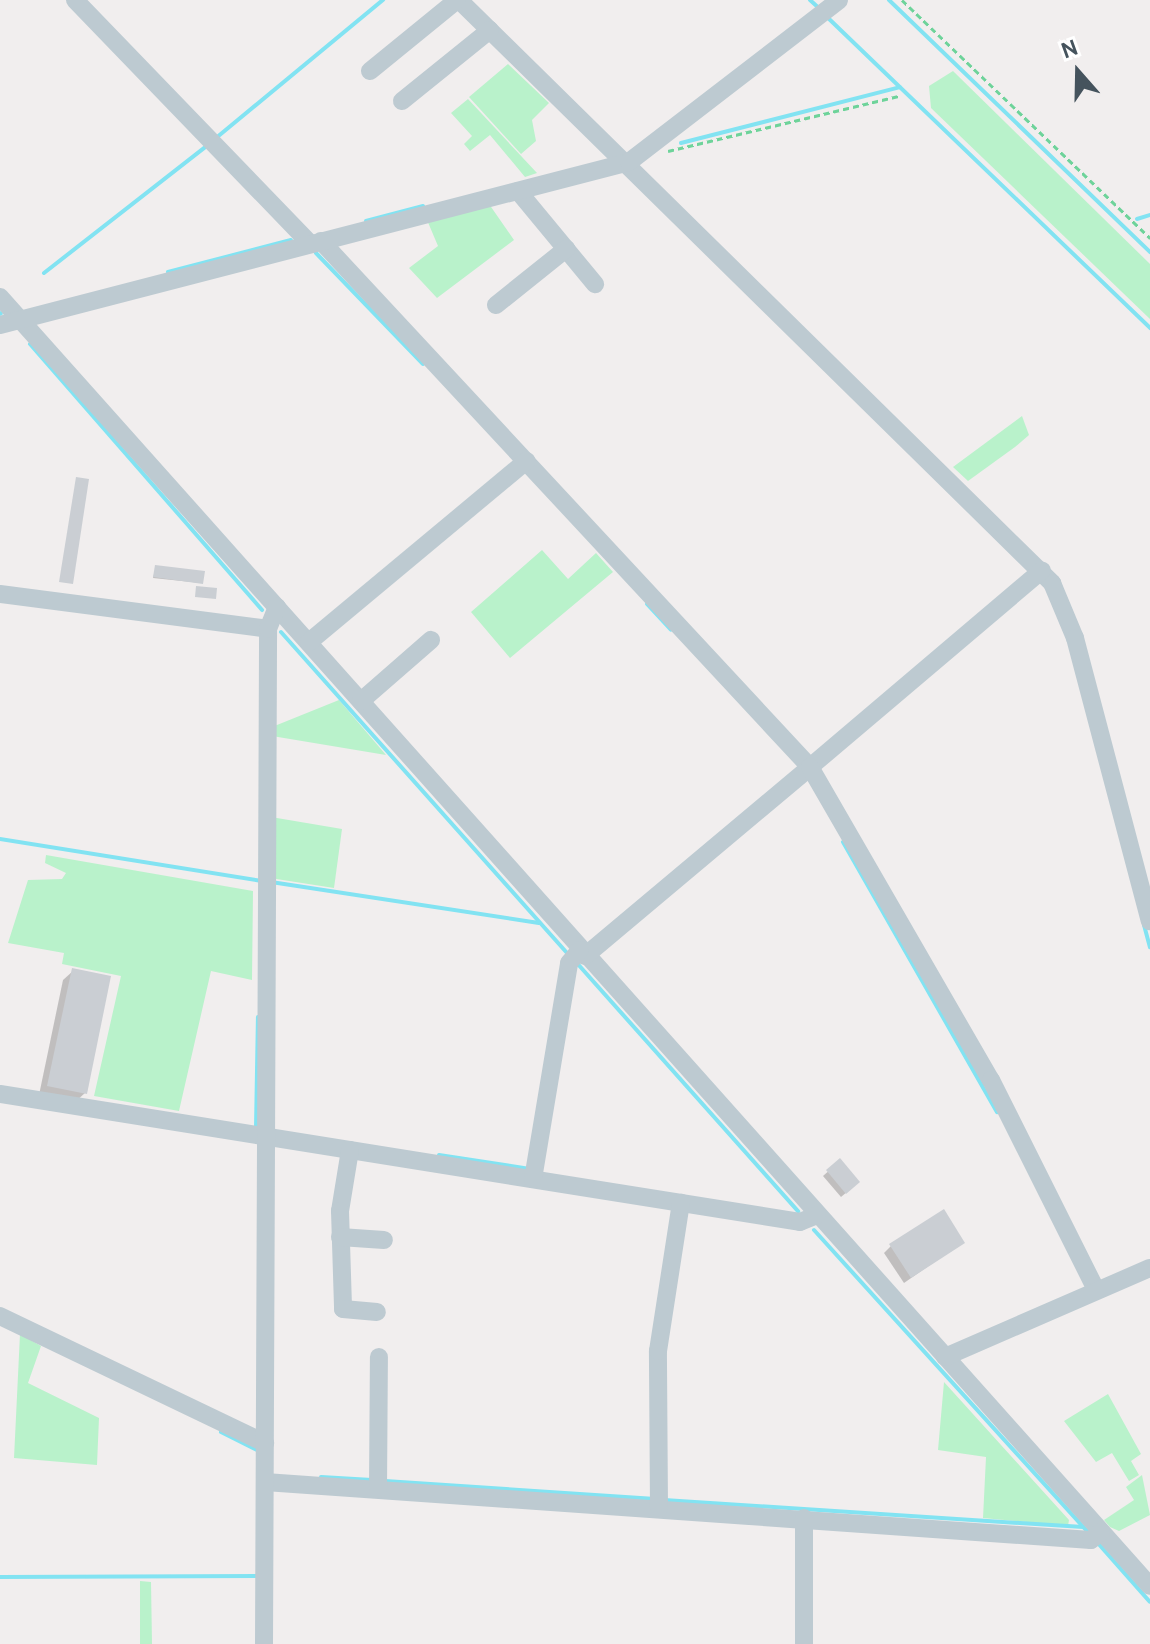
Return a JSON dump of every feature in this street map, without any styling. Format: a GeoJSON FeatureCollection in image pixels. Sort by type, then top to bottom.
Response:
{"type":"FeatureCollection","features":[{"type":"Feature","properties":{"kind":"street"},"geometry":{"type":"LineString","coordinates":[[75,0],[213,142],[316,242],[521,465],[810,767],[991,1080],[1092,1291]]}},
{"type":"Feature","properties":{"kind":"street"},"geometry":{"type":"LineString","coordinates":[[370,71],[458,0],[480,7],[490,30],[629,162],[1038,573],[1075,638],[1150,921]]}},
{"type":"Feature","properties":{"kind":"street"},"geometry":{"type":"LineString","coordinates":[[0,325],[629,162],[653,150],[829,9]]}},
{"type":"Feature","properties":{"kind":"street"},"geometry":{"type":"LineString","coordinates":[[402,101],[490,30]]}},
{"type":"Feature","properties":{"kind":"street"},"geometry":{"type":"LineString","coordinates":[[518,191],[595,284]]}},
{"type":"Feature","properties":{"kind":"street"},"geometry":{"type":"LineString","coordinates":[[496,305],[566,249]]}},
{"type":"Feature","properties":{"kind":"street"},"geometry":{"type":"LineString","coordinates":[[0,297],[945,1357],[1096,1536],[1150,1586]]}},
{"type":"Feature","properties":{"kind":"street"},"geometry":{"type":"LineString","coordinates":[[309,642],[521,465]]}},
{"type":"Feature","properties":{"kind":"street"},"geometry":{"type":"LineString","coordinates":[[533,1179],[569,963],[810,767],[1038,573]]}},
{"type":"Feature","properties":{"kind":"street"},"geometry":{"type":"LineString","coordinates":[[0,594],[263,630]]}},
{"type":"Feature","properties":{"kind":"street"},"geometry":{"type":"LineString","coordinates":[[264,1644],[266,882],[263,630],[277,607]]}},
{"type":"Feature","properties":{"kind":"street"},"geometry":{"type":"LineString","coordinates":[[361,701],[431,640]]}},
{"type":"Feature","properties":{"kind":"street"},"geometry":{"type":"LineString","coordinates":[[0,1094],[800,1222],[817,1215]]}},
{"type":"Feature","properties":{"kind":"street"},"geometry":{"type":"LineString","coordinates":[[350,1150],[340,1237],[343,1309],[377,1312]]}},
{"type":"Feature","properties":{"kind":"street"},"geometry":{"type":"LineString","coordinates":[[659,1502],[658,1351],[681,1203]]}},
{"type":"Feature","properties":{"kind":"street"},"geometry":{"type":"LineString","coordinates":[[340,1237],[384,1240]]}},
{"type":"Feature","properties":{"kind":"street"},"geometry":{"type":"LineString","coordinates":[[945,1357],[1150,1268]]}},
{"type":"Feature","properties":{"kind":"street"},"geometry":{"type":"LineString","coordinates":[[0,1316],[265,1443]]}},
{"type":"Feature","properties":{"kind":"street"},"geometry":{"type":"LineString","coordinates":[[378,1489],[379,1357]]}},
{"type":"Feature","properties":{"kind":"street"},"geometry":{"type":"LineString","coordinates":[[265,1482],[659,1502],[804,1518],[1096,1536]]}},
{"type":"Feature","properties":{"kind":"street"},"geometry":{"type":"LineString","coordinates":[[804,1518],[804,1644]]}},
{"type":"Feature","properties":{"kind":"path"},"geometry":{"type":"LineString","coordinates":[[902,0],[1150,238]]}},
{"type":"Feature","properties":{"kind":"path"},"geometry":{"type":"LineString","coordinates":[[653,150],[674,152],[899,96]]}},
{"type":"Feature","properties":{"kind":"green space"},"geometry":{"type":"Polygon","coordinates":[[[508,64],[549,103],[532,120],[536,141],[521,154],[469,97],[508,64]]]}},
{"type":"Feature","properties":{"kind":"green space"},"geometry":{"type":"Polygon","coordinates":[[[953,71],[1150,264],[1150,319],[931,108],[929,86],[953,71]]]}},
{"type":"Feature","properties":{"kind":"green space"},"geometry":{"type":"Polygon","coordinates":[[[468,99],[537,173],[525,177],[490,135],[470,151],[464,144],[472,136],[451,113],[468,99]]]}},
{"type":"Feature","properties":{"kind":"green space"},"geometry":{"type":"Polygon","coordinates":[[[489,204],[514,240],[437,298],[409,268],[438,246],[427,220],[489,204]]]}},
{"type":"Feature","properties":{"kind":"green space"},"geometry":{"type":"Polygon","coordinates":[[[1022,416],[1029,435],[1015,447],[968,481],[953,467],[1022,416]]]}},
{"type":"Feature","properties":{"kind":"green space"},"geometry":{"type":"Polygon","coordinates":[[[542,550],[568,579],[596,553],[613,572],[510,658],[471,612],[542,550]]]}},
{"type":"Feature","properties":{"kind":"green space"},"geometry":{"type":"Polygon","coordinates":[[[339,700],[386,755],[272,736],[272,727],[339,700]]]}},
{"type":"Feature","properties":{"kind":"green space"},"geometry":{"type":"Polygon","coordinates":[[[271,817],[342,829],[334,888],[270,878],[271,817]]]}},
{"type":"Feature","properties":{"kind":"green space"},"geometry":{"type":"Polygon","coordinates":[[[46,855],[253,891],[252,980],[211,971],[179,1111],[94,1096],[121,976],[62,964],[64,953],[8,943],[28,880],[62,879],[66,873],[45,863],[46,855]]]}},
{"type":"Feature","properties":{"kind":"green space"},"geometry":{"type":"Polygon","coordinates":[[[20,1334],[41,1346],[28,1383],[99,1418],[97,1465],[14,1458],[20,1334]]]}},
{"type":"Feature","properties":{"kind":"green space"},"geometry":{"type":"Polygon","coordinates":[[[944,1382],[1069,1520],[1068,1526],[983,1518],[986,1457],[938,1450],[944,1382]]]}},
{"type":"Feature","properties":{"kind":"green space"},"geometry":{"type":"Polygon","coordinates":[[[1108,1394],[1141,1454],[1131,1461],[1139,1475],[1129,1481],[1112,1453],[1096,1462],[1064,1421],[1108,1394]]]}},
{"type":"Feature","properties":{"kind":"green space"},"geometry":{"type":"Polygon","coordinates":[[[1142,1475],[1150,1515],[1119,1531],[1110,1527],[1104,1520],[1134,1500],[1126,1487],[1142,1475]]]}},
{"type":"Feature","properties":{"kind":"green space"},"geometry":{"type":"Polygon","coordinates":[[[140,1581],[151,1582],[152,1644],[140,1644],[140,1581]]]}},
{"type":"Feature","properties":{"kind":"building"},"geometry":{"type":"Polygon","coordinates":[[[76,477],[89,479],[73,584],[59,582],[76,477]]]}},
{"type":"Feature","properties":{"kind":"building"},"geometry":{"type":"Polygon","coordinates":[[[155,565],[205,571],[203,584],[153,577],[155,565]]]}},
{"type":"Feature","properties":{"kind":"building"},"geometry":{"type":"Polygon","coordinates":[[[196,586],[217,588],[216,599],[195,597],[196,586]]]}},
{"type":"Feature","properties":{"kind":"building"},"geometry":{"type":"Polygon","coordinates":[[[72,968],[111,976],[87,1094],[47,1086],[72,968]]]}},
{"type":"Feature","properties":{"kind":"building"},"geometry":{"type":"Polygon","coordinates":[[[840,1158],[860,1182],[846,1194],[826,1170],[840,1158]]]}},
{"type":"Feature","properties":{"kind":"building"},"geometry":{"type":"Polygon","coordinates":[[[944,1209],[965,1243],[911,1278],[889,1244],[944,1209]]]}},
{"type":"Feature","properties":{"kind":"waterway"},"geometry":{"type":"LineString","coordinates":[[216,138],[383,0]]}},
{"type":"Feature","properties":{"kind":"waterway"},"geometry":{"type":"LineString","coordinates":[[810,0],[820,9]]}},
{"type":"Feature","properties":{"kind":"waterway"},"geometry":{"type":"LineString","coordinates":[[889,0],[1150,252]]}},
{"type":"Feature","properties":{"kind":"waterway"},"geometry":{"type":"LineString","coordinates":[[826,16],[1150,328]]}},
{"type":"Feature","properties":{"kind":"waterway"},"geometry":{"type":"LineString","coordinates":[[681,143],[900,87]]}},
{"type":"Feature","properties":{"kind":"waterway"},"geometry":{"type":"LineString","coordinates":[[44,273],[209,144]]}},
{"type":"Feature","properties":{"kind":"waterway"},"geometry":{"type":"LineString","coordinates":[[366,221],[423,206]]}},
{"type":"Feature","properties":{"kind":"waterway"},"geometry":{"type":"LineString","coordinates":[[1137,219],[1150,215]]}},
{"type":"Feature","properties":{"kind":"waterway"},"geometry":{"type":"LineString","coordinates":[[168,272],[291,240]]}},
{"type":"Feature","properties":{"kind":"waterway"},"geometry":{"type":"LineString","coordinates":[[316,253],[423,364]]}},
{"type":"Feature","properties":{"kind":"waterway"},"geometry":{"type":"LineString","coordinates":[[30,344],[262,610]]}},
{"type":"Feature","properties":{"kind":"waterway"},"geometry":{"type":"LineString","coordinates":[[647,604],[671,630]]}},
{"type":"Feature","properties":{"kind":"waterway"},"geometry":{"type":"LineString","coordinates":[[281,632],[570,956]]}},
{"type":"Feature","properties":{"kind":"waterway"},"geometry":{"type":"LineString","coordinates":[[0,839],[262,881]]}},
{"type":"Feature","properties":{"kind":"waterway"},"geometry":{"type":"LineString","coordinates":[[843,842],[997,1112]]}},
{"type":"Feature","properties":{"kind":"waterway"},"geometry":{"type":"LineString","coordinates":[[271,882],[539,923]]}},
{"type":"Feature","properties":{"kind":"waterway"},"geometry":{"type":"LineString","coordinates":[[1144,925],[1150,947]]}},
{"type":"Feature","properties":{"kind":"waterway"},"geometry":{"type":"LineString","coordinates":[[576,962],[798,1211]]}},
{"type":"Feature","properties":{"kind":"waterway"},"geometry":{"type":"LineString","coordinates":[[256,1128],[258,1017]]}},
{"type":"Feature","properties":{"kind":"waterway"},"geometry":{"type":"LineString","coordinates":[[439,1155],[530,1169]]}},
{"type":"Feature","properties":{"kind":"waterway"},"geometry":{"type":"LineString","coordinates":[[814,1230],[1090,1534]]}},
{"type":"Feature","properties":{"kind":"waterway"},"geometry":{"type":"LineString","coordinates":[[221,1432],[259,1451]]}},
{"type":"Feature","properties":{"kind":"waterway"},"geometry":{"type":"LineString","coordinates":[[321,1477],[372,1480]]}},
{"type":"Feature","properties":{"kind":"waterway"},"geometry":{"type":"LineString","coordinates":[[385,1481],[655,1499]]}},
{"type":"Feature","properties":{"kind":"waterway"},"geometry":{"type":"LineString","coordinates":[[664,1500],[1083,1527]]}},
{"type":"Feature","properties":{"kind":"waterway"},"geometry":{"type":"LineString","coordinates":[[1096,1541],[1150,1602]]}},
{"type":"Feature","properties":{"kind":"waterway"},"geometry":{"type":"LineString","coordinates":[[0,1577],[257,1576]]}}]}
